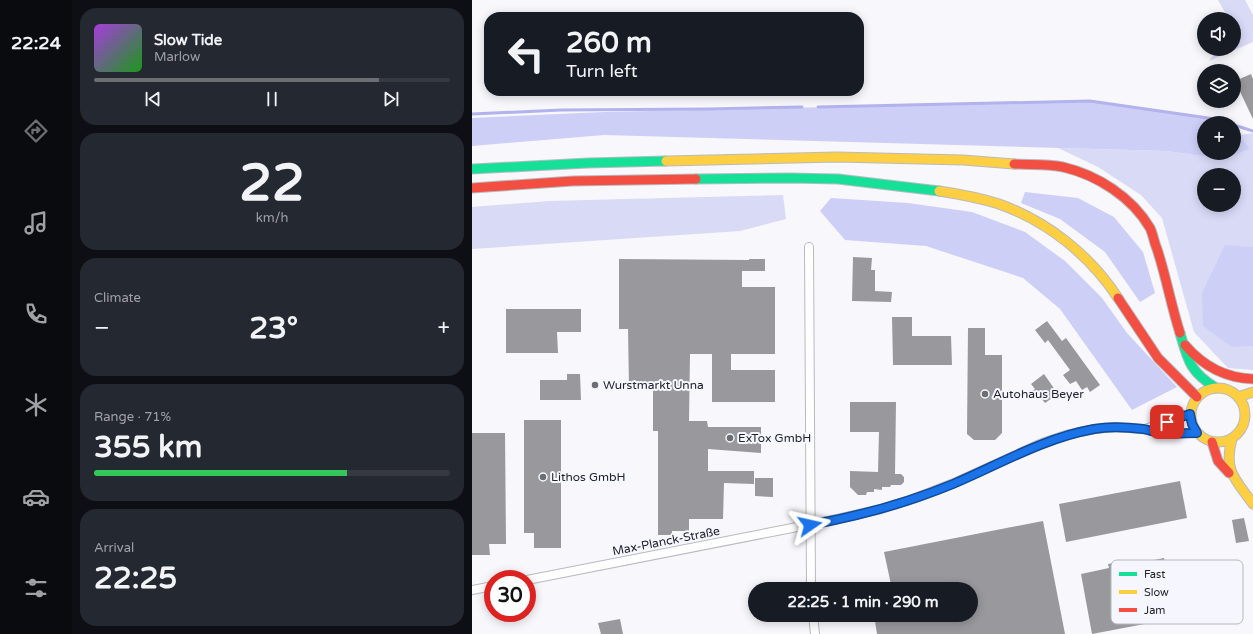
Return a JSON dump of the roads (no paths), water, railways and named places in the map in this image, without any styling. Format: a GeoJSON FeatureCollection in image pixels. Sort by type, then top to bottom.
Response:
{"type":"FeatureCollection","features":[{"type":"Feature","properties":{"kind":"main road"},"geometry":{"type":"LineString","coordinates":[[472,169],[588,162],[837,157],[921,158],[994,162],[1062,167],[1086,174],[1106,184],[1131,203],[1150,229],[1161,262],[1171,305],[1187,357],[1192,368],[1203,380],[1216,388]]}},
{"type":"Feature","properties":{"kind":"main road"},"geometry":{"type":"LineString","coordinates":[[472,188],[573,181],[790,178],[838,179],[903,186],[969,196],[998,204],[1021,213],[1046,227],[1089,262],[1108,283],[1158,358],[1197,397]]}},
{"type":"Feature","properties":{"kind":"main road"},"geometry":{"type":"LineString","coordinates":[[1182,341],[1192,354],[1214,370],[1228,376],[1245,380],[1253,379]]}},
{"type":"Feature","properties":{"kind":"main road"},"geometry":{"type":"LineString","coordinates":[[1232,439],[1222,442],[1212,442],[1206,440],[1197,433],[1192,424],[1190,414],[1194,402],[1197,397],[1209,389],[1216,388],[1228,390],[1238,397],[1243,405],[1245,414],[1244,424],[1232,439],[1227,454],[1227,461],[1234,477],[1253,504]]}},
{"type":"Feature","properties":{"kind":"main road"},"geometry":{"type":"LineString","coordinates":[[1238,397],[1253,392]]}},
{"type":"Feature","properties":{"kind":"main road"},"geometry":{"type":"LineString","coordinates":[[1245,414],[1253,408]]}},
{"type":"Feature","properties":{"kind":"main road"},"geometry":{"type":"LineString","coordinates":[[1212,442],[1218,461],[1225,470],[1234,477]]}},
{"type":"Feature","properties":{"kind":"street"},"geometry":{"type":"LineString","coordinates":[[809,247],[811,582]]}},
{"type":"Feature","properties":{"kind":"street","name":"Max-Planck-Straße"},"geometry":{"type":"LineString","coordinates":[[1143,429],[1190,414]]}},
{"type":"Feature","properties":{"kind":"street","name":"Max-Planck-Straße"},"geometry":{"type":"LineString","coordinates":[[536,578],[810,525],[881,509],[913,499],[954,483],[1042,443],[1094,429],[1113,427],[1143,429],[1163,433],[1197,433]]}},
{"type":"Feature","properties":{"kind":"street"},"geometry":{"type":"LineString","coordinates":[[472,590],[484,588]]}},
{"type":"Feature","properties":{"kind":"street"},"geometry":{"type":"LineString","coordinates":[[814,622],[815,634]]}},
{"type":"Feature","properties":{"kind":"waterway"},"geometry":{"type":"LineString","coordinates":[[818,107],[1090,101],[1197,116]]}},
{"type":"Feature","properties":{"kind":"waterway"},"geometry":{"type":"LineString","coordinates":[[472,114],[561,110],[802,107]]}},
{"type":"Feature","properties":{"kind":"waterway"},"geometry":{"type":"LineString","coordinates":[[1241,127],[1253,131]]}},
{"type":"Feature","properties":{"kind":"place","name":"Wurstmarkt Unna"},"geometry":{"type":"Point","coordinates":[595,385]}},
{"type":"Feature","properties":{"kind":"place","name":"Autohaus Beyer"},"geometry":{"type":"Point","coordinates":[985,394]}},
{"type":"Feature","properties":{"kind":"place","name":"ExTox GmbH"},"geometry":{"type":"Point","coordinates":[730,438]}},
{"type":"Feature","properties":{"kind":"place","name":"Lithos GmbH"},"geometry":{"type":"Point","coordinates":[543,477]}}]}
